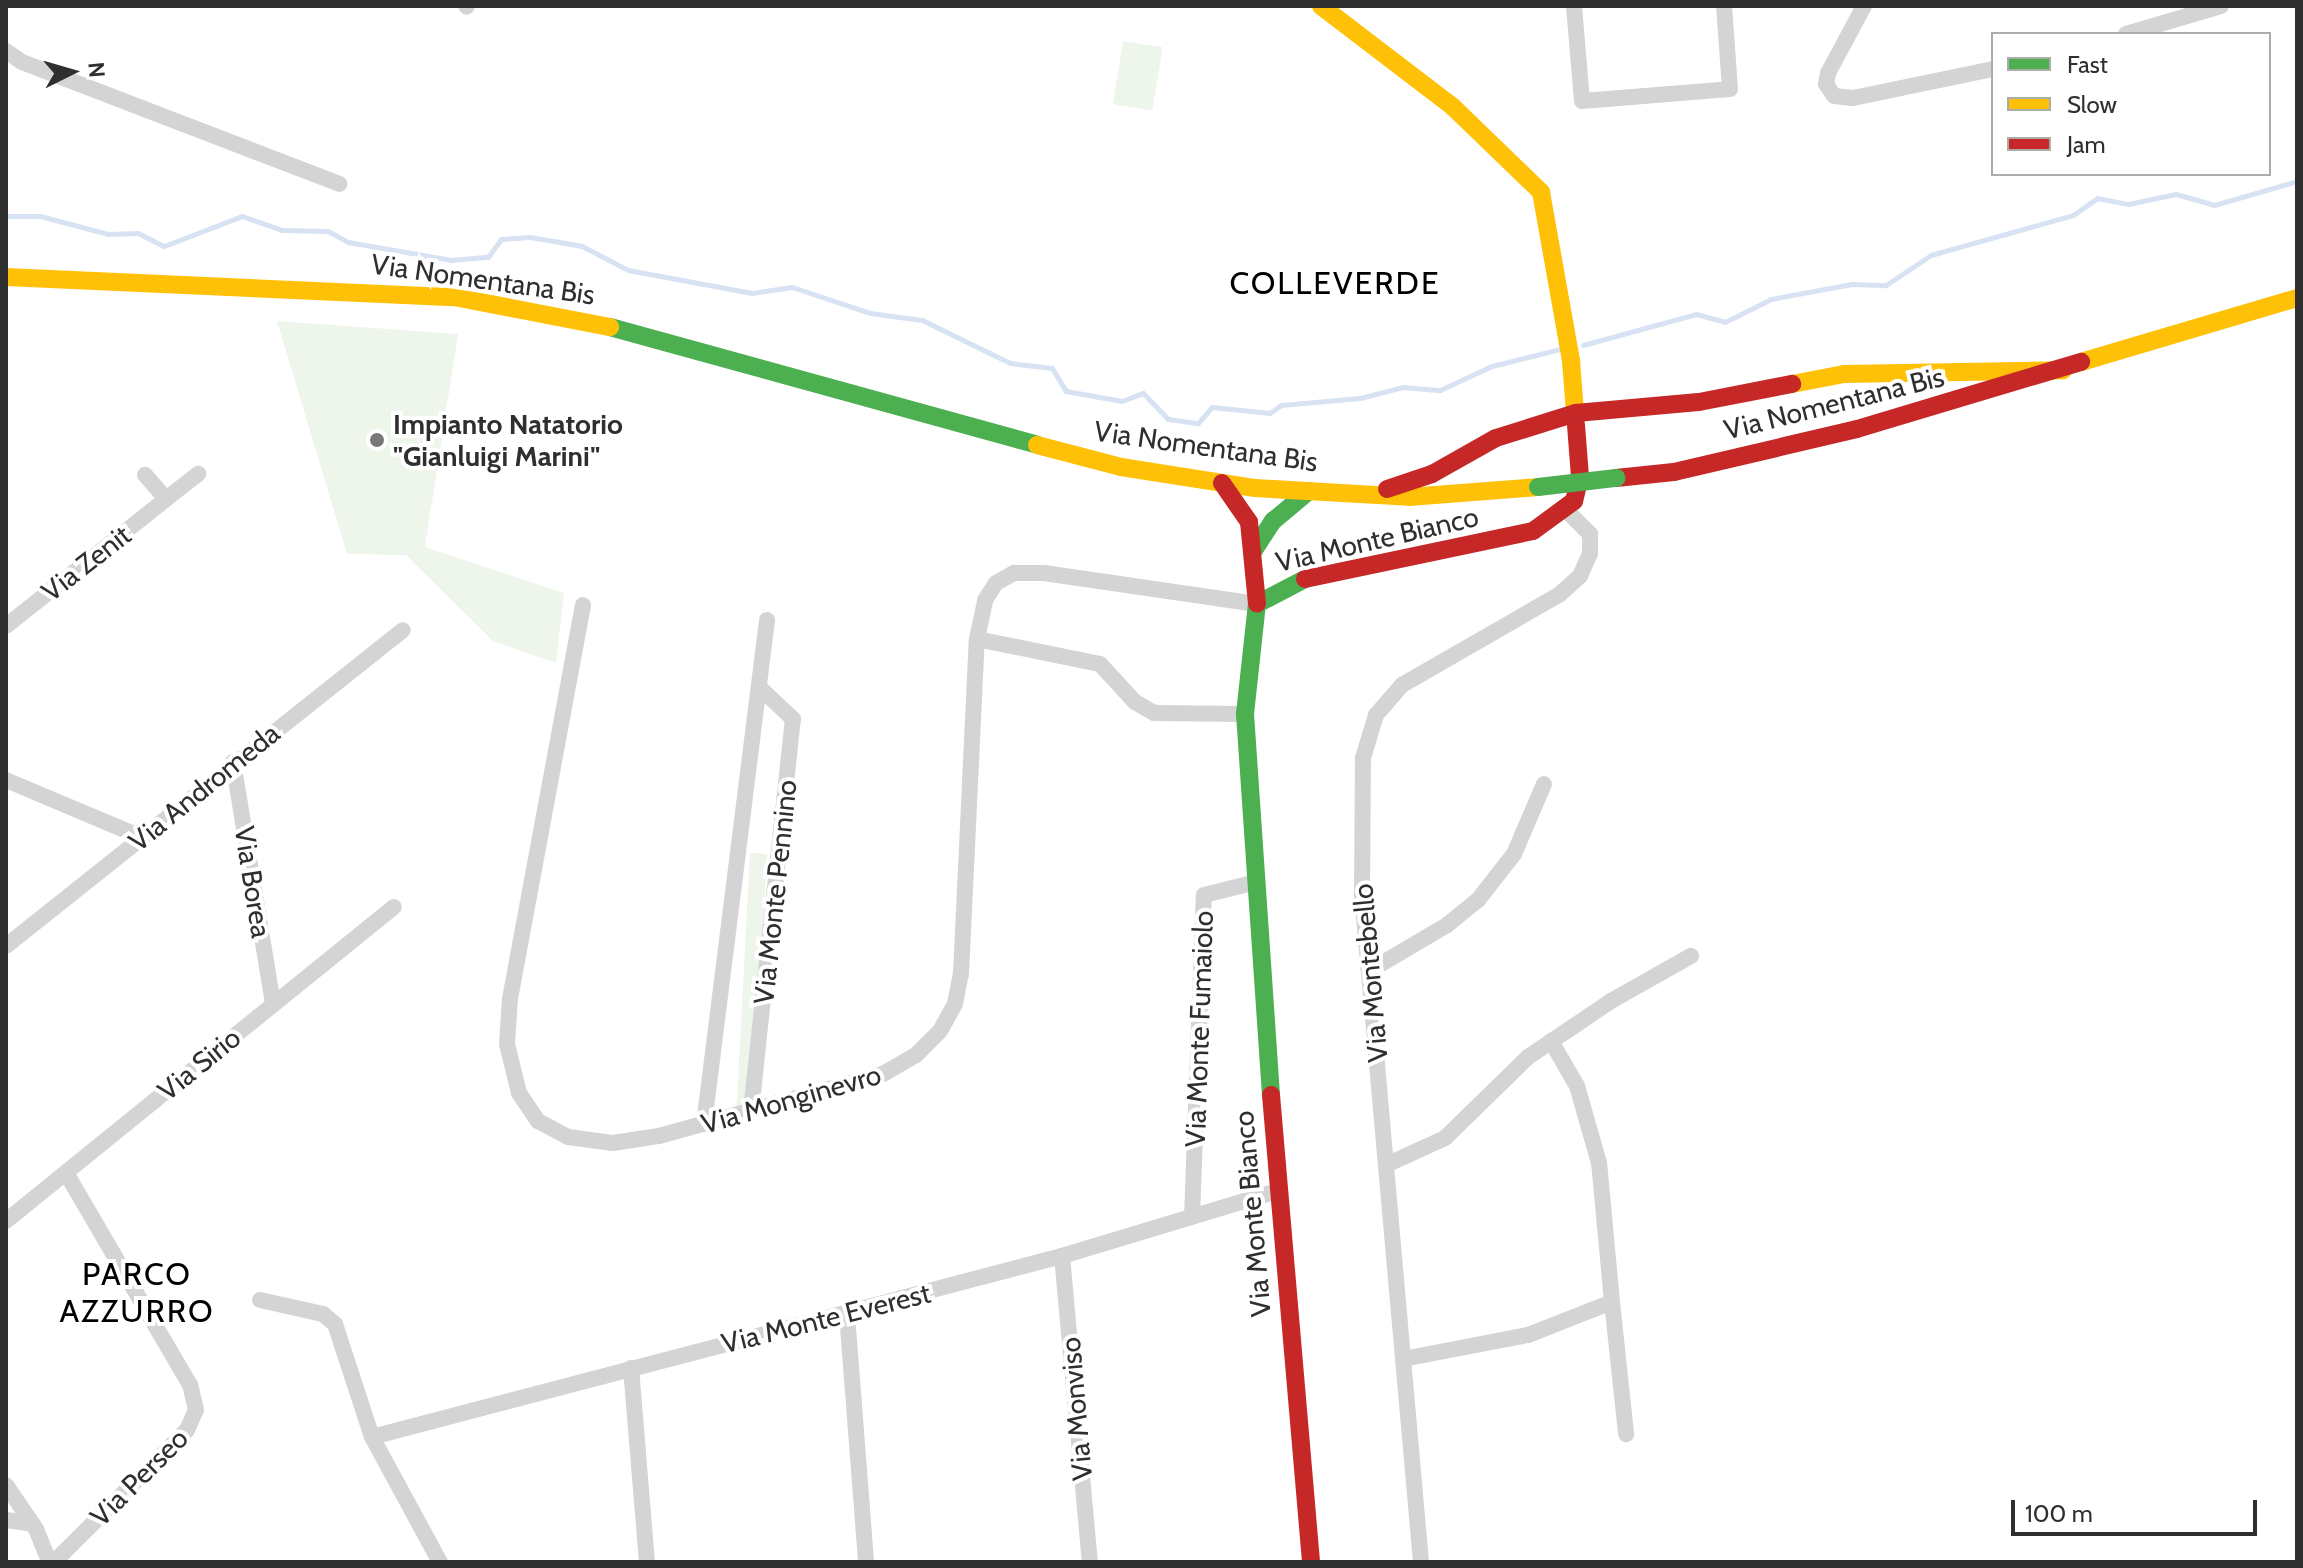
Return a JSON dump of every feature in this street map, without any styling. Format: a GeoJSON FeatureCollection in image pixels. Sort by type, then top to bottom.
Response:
{"type":"FeatureCollection","features":[{"type":"Feature","properties":{"kind":"main road"},"geometry":{"type":"LineString","coordinates":[[1321,6],[1452,106],[1541,192],[1576,413],[1578,491],[1565,509]]}},
{"type":"Feature","properties":{"kind":"main road","name":"Via Nomentana Bis"},"geometry":{"type":"LineString","coordinates":[[6,277],[120,285],[340,288],[570,315],[873,403],[1107,464],[1222,483],[1409,497],[1674,472],[1857,429],[2297,298]]}},
{"type":"Feature","properties":{"kind":"main road"},"geometry":{"type":"LineString","coordinates":[[1367,494],[1432,474],[1542,420],[1576,413],[1688,403],[1874,372],[2063,370]]}},
{"type":"Feature","properties":{"kind":"main road"},"geometry":{"type":"LineString","coordinates":[[1222,483],[1246,516],[1254,550],[1257,604]]}},
{"type":"Feature","properties":{"kind":"main road"},"geometry":{"type":"LineString","coordinates":[[1254,550],[1273,521],[1309,491]]}},
{"type":"Feature","properties":{"kind":"main road","name":"Via Monte Bianco"},"geometry":{"type":"LineString","coordinates":[[1311,1562],[1277,1191],[1245,714],[1257,604],[1294,581],[1533,531],[1565,509]]}},
{"type":"Feature","properties":{"kind":"street"},"geometry":{"type":"LineString","coordinates":[[1574,6],[1582,101],[1730,89],[1724,6]]}},
{"type":"Feature","properties":{"kind":"street"},"geometry":{"type":"LineString","coordinates":[[1864,6],[1827,77],[1829,91],[1837,97],[1991,69]]}},
{"type":"Feature","properties":{"kind":"street"},"geometry":{"type":"LineString","coordinates":[[2133,32],[2221,6]]}},
{"type":"Feature","properties":{"kind":"street"},"geometry":{"type":"LineString","coordinates":[[6,51],[22,62],[339,184]]}},
{"type":"Feature","properties":{"kind":"street","name":"Via Zenit"},"geometry":{"type":"LineString","coordinates":[[6,626],[198,474]]}},
{"type":"Feature","properties":{"kind":"street"},"geometry":{"type":"LineString","coordinates":[[145,475],[166,499]]}},
{"type":"Feature","properties":{"kind":"street","name":"Via Montebello"},"geometry":{"type":"LineString","coordinates":[[1421,1562],[1369,971],[1360,822],[1371,725],[1392,694],[1423,669],[1560,594],[1580,576],[1590,554],[1590,534],[1565,509]]}},
{"type":"Feature","properties":{"kind":"street","name":"Via Monginevro"},"geometry":{"type":"LineString","coordinates":[[583,605],[510,998],[510,1064],[530,1112],[568,1137],[613,1143],[704,1124],[883,1074],[926,1047],[951,1013],[962,963],[977,639],[990,590],[1014,573],[1257,604]]}},
{"type":"Feature","properties":{"kind":"street","name":"Via Monte Pennino"},"geometry":{"type":"LineString","coordinates":[[704,1124],[767,620]]}},
{"type":"Feature","properties":{"kind":"street","name":"Via Andromeda"},"geometry":{"type":"LineString","coordinates":[[6,946],[233,762],[403,630]]}},
{"type":"Feature","properties":{"kind":"street"},"geometry":{"type":"LineString","coordinates":[[977,639],[1100,664],[1135,702],[1154,713],[1245,714]]}},
{"type":"Feature","properties":{"kind":"street","name":"Via Monte Pennino"},"geometry":{"type":"LineString","coordinates":[[751,1111],[793,719],[759,687]]}},
{"type":"Feature","properties":{"kind":"street","name":"Via Borea"},"geometry":{"type":"LineString","coordinates":[[233,762],[273,1003]]}},
{"type":"Feature","properties":{"kind":"street"},"geometry":{"type":"LineString","coordinates":[[6,780],[141,837]]}},
{"type":"Feature","properties":{"kind":"street"},"geometry":{"type":"LineString","coordinates":[[1369,971],[1440,930],[1478,900],[1514,854],[1544,784]]}},
{"type":"Feature","properties":{"kind":"street","name":"Via Monte Fumaiolo"},"geometry":{"type":"LineString","coordinates":[[1192,1217],[1204,895],[1256,882]]}},
{"type":"Feature","properties":{"kind":"street","name":"Via Sirio"},"geometry":{"type":"LineString","coordinates":[[6,1221],[394,907]]}},
{"type":"Feature","properties":{"kind":"street"},"geometry":{"type":"LineString","coordinates":[[1386,1165],[1445,1138],[1514,1068],[1551,1041],[1691,956]]}},
{"type":"Feature","properties":{"kind":"street"},"geometry":{"type":"LineString","coordinates":[[1551,1041],[1577,1086],[1595,1149],[1626,1434]]}},
{"type":"Feature","properties":{"kind":"street","name":"Via Perseo"},"geometry":{"type":"LineString","coordinates":[[51,1562],[187,1430],[196,1410],[190,1385],[66,1173]]}},
{"type":"Feature","properties":{"kind":"street","name":"Via Monte Everest"},"geometry":{"type":"LineString","coordinates":[[372,1437],[1062,1256],[1277,1191]]}},
{"type":"Feature","properties":{"kind":"street","name":"Via Monviso"},"geometry":{"type":"LineString","coordinates":[[1062,1256],[1090,1562]]}},
{"type":"Feature","properties":{"kind":"street"},"geometry":{"type":"LineString","coordinates":[[260,1300],[331,1319],[372,1437],[440,1562]]}},
{"type":"Feature","properties":{"kind":"street"},"geometry":{"type":"LineString","coordinates":[[1403,1359],[1528,1335],[1612,1302]]}},
{"type":"Feature","properties":{"kind":"street"},"geometry":{"type":"LineString","coordinates":[[847,1314],[866,1562]]}},
{"type":"Feature","properties":{"kind":"street"},"geometry":{"type":"LineString","coordinates":[[631,1368],[647,1562]]}},
{"type":"Feature","properties":{"kind":"street"},"geometry":{"type":"LineString","coordinates":[[6,1485],[33,1524],[51,1562]]}},
{"type":"Feature","properties":{"kind":"street"},"geometry":{"type":"LineString","coordinates":[[6,1520],[33,1524]]}},
{"type":"Feature","properties":{"kind":"shaded area"},"geometry":{"type":"Polygon","coordinates":[[[1123,41],[1163,47],[1152,110],[1113,104],[1123,41]]]}},
{"type":"Feature","properties":{"kind":"shaded area","name":"Impianto Natatorio \"Gianluigi Marini\""},"geometry":{"type":"Polygon","coordinates":[[[277,321],[458,334],[425,547],[564,593],[556,663],[493,641],[406,555],[347,554],[277,321]]]}},
{"type":"Feature","properties":{"kind":"shaded area"},"geometry":{"type":"Polygon","coordinates":[[[750,853],[767,854],[754,1111],[737,1110],[750,853]]]}},
{"type":"Feature","properties":{"kind":"waterway"},"geometry":{"type":"LineString","coordinates":[[1583,345],[1696,314],[1725,322],[1771,299],[1852,284],[1886,285],[1931,255],[2073,215],[2097,198],[2128,204],[2176,194],[2214,205],[2297,181]]}},
{"type":"Feature","properties":{"kind":"waterway"},"geometry":{"type":"LineString","coordinates":[[6,216],[40,216],[108,234],[138,233],[164,246],[242,216],[282,230],[328,231],[348,242],[451,260],[488,257],[501,239],[530,237],[582,246],[628,270],[752,293],[792,287],[870,313],[922,320],[1010,363],[1052,368],[1066,391],[1122,401],[1143,393],[1168,419],[1198,423],[1212,407],[1270,413],[1281,405],[1360,398],[1403,387],[1440,390],[1492,366],[1560,349]]}},
{"type":"Feature","properties":{"kind":"traffic: fast"},"geometry":{"type":"LineString","coordinates":[[610,327],[1037,445]]}},
{"type":"Feature","properties":{"kind":"traffic: fast"},"geometry":{"type":"LineString","coordinates":[[1538,487],[1616,478]]}},
{"type":"Feature","properties":{"kind":"traffic: fast"},"geometry":{"type":"LineString","coordinates":[[1254,550],[1273,521],[1309,491]]}},
{"type":"Feature","properties":{"kind":"traffic: fast"},"geometry":{"type":"LineString","coordinates":[[1271,1095],[1245,714],[1257,604],[1305,579]]}},
{"type":"Feature","properties":{"kind":"traffic: slow"},"geometry":{"type":"LineString","coordinates":[[1321,6],[1452,106],[1541,192],[1571,361],[1576,425]]}},
{"type":"Feature","properties":{"kind":"traffic: slow"},"geometry":{"type":"LineString","coordinates":[[6,277],[454,297],[610,327]]}},
{"type":"Feature","properties":{"kind":"traffic: slow"},"geometry":{"type":"LineString","coordinates":[[2081,362],[2297,298]]}},
{"type":"Feature","properties":{"kind":"traffic: slow"},"geometry":{"type":"LineString","coordinates":[[1792,384],[1844,374],[2063,370]]}},
{"type":"Feature","properties":{"kind":"traffic: slow"},"geometry":{"type":"LineString","coordinates":[[1037,445],[1121,467],[1255,488],[1409,497],[1538,487]]}},
{"type":"Feature","properties":{"kind":"traffic: jam"},"geometry":{"type":"LineString","coordinates":[[1616,478],[1674,472],[1857,429],[2081,362]]}},
{"type":"Feature","properties":{"kind":"traffic: jam"},"geometry":{"type":"LineString","coordinates":[[1387,489],[1432,474],[1496,438],[1576,413],[1699,402],[1792,384]]}},
{"type":"Feature","properties":{"kind":"traffic: jam"},"geometry":{"type":"LineString","coordinates":[[1305,579],[1533,531],[1574,501],[1580,477],[1576,425]]}},
{"type":"Feature","properties":{"kind":"traffic: jam"},"geometry":{"type":"LineString","coordinates":[[1222,483],[1249,522],[1257,604]]}},
{"type":"Feature","properties":{"kind":"traffic: jam"},"geometry":{"type":"LineString","coordinates":[[1271,1095],[1311,1562]]}},
{"type":"Feature","properties":{"kind":"place","name":"Impianto Natatorio \"Gianluigi Marini\""},"geometry":{"type":"Point","coordinates":[377,440]}},
{"type":"Feature","properties":{"kind":"district","name":"COLLEVERDE"},"geometry":{"type":"Point","coordinates":[1335,283]}},
{"type":"Feature","properties":{"kind":"district","name":"PARCO AZZURRO"},"geometry":{"type":"Point","coordinates":[137,1294]}}]}
